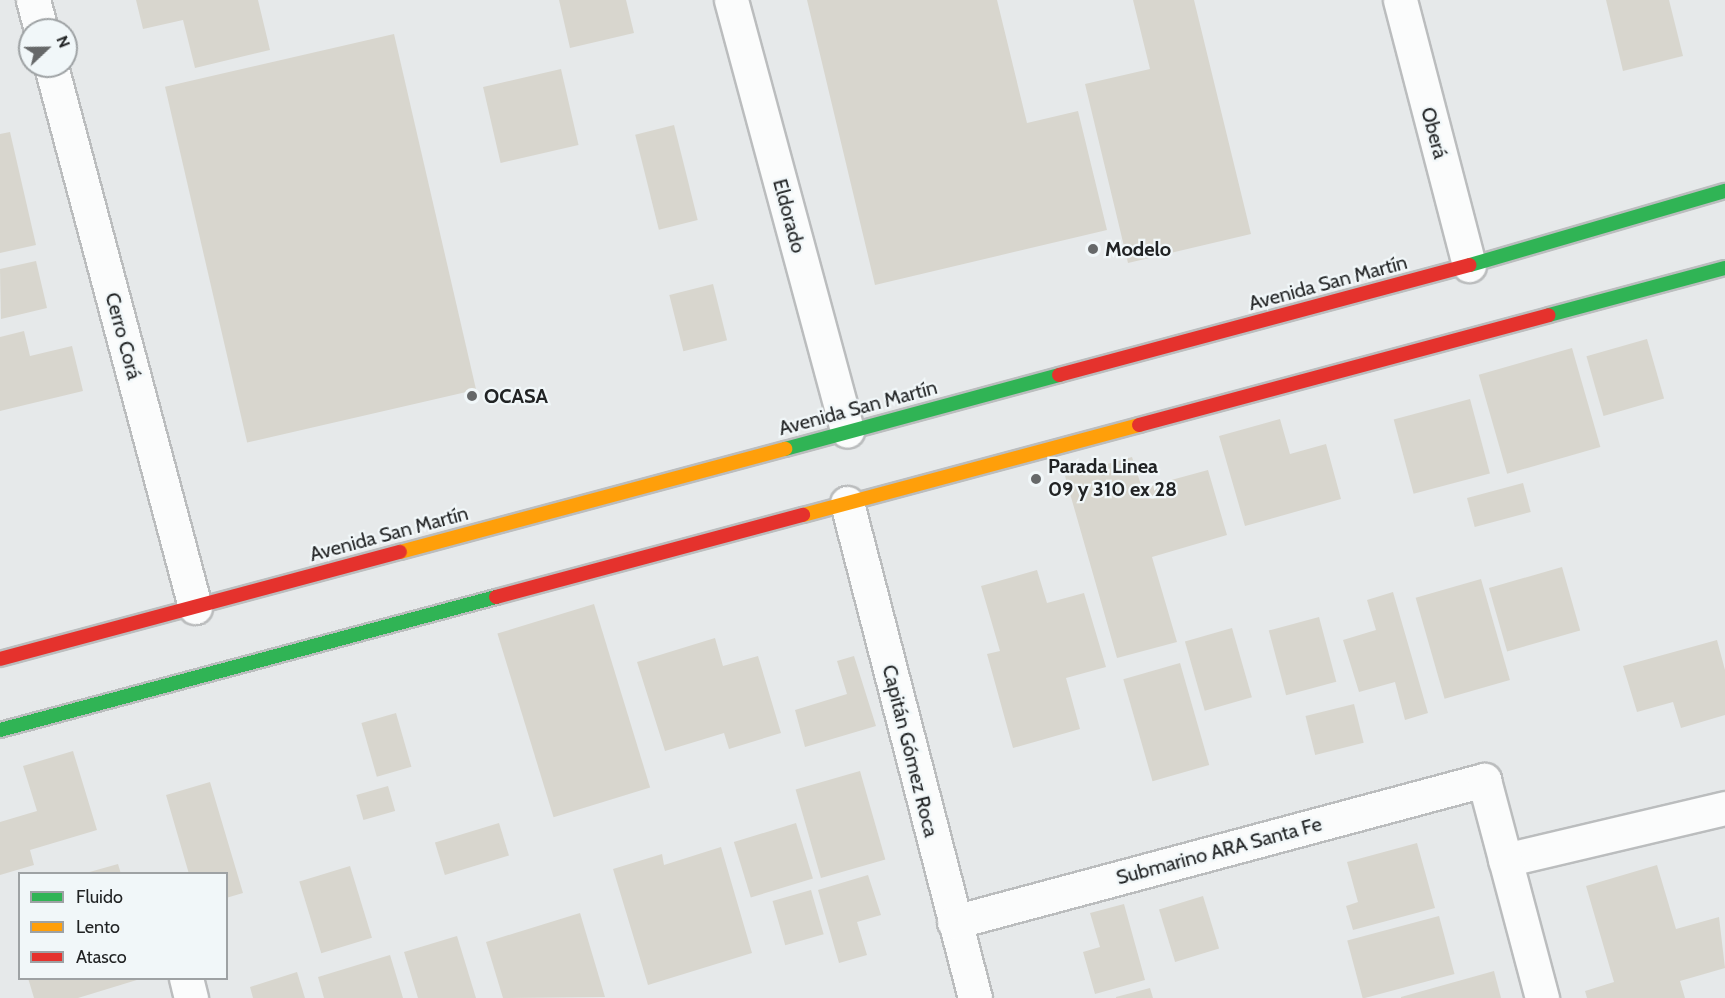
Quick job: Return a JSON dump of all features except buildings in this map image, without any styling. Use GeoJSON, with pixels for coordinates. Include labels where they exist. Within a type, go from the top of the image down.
{"type":"FeatureCollection","features":[{"type":"Feature","properties":{"kind":"main road","name":"Avenida San Martín"},"geometry":{"type":"LineString","coordinates":[[0,659],[1469,265],[1725,191]]}},
{"type":"Feature","properties":{"kind":"main road"},"geometry":{"type":"LineString","coordinates":[[0,730],[1725,268]]}},
{"type":"Feature","properties":{"kind":"street"},"geometry":{"type":"LineString","coordinates":[[33,0],[38,18]]}},
{"type":"Feature","properties":{"kind":"street","name":"Eldorado"},"geometry":{"type":"LineString","coordinates":[[731,0],[847,431]]}},
{"type":"Feature","properties":{"kind":"street","name":"Oberá"},"geometry":{"type":"LineString","coordinates":[[1400,0],[1469,265]]}},
{"type":"Feature","properties":{"kind":"street","name":"Cerro Corá"},"geometry":{"type":"LineString","coordinates":[[54,78],[195,607]]}},
{"type":"Feature","properties":{"kind":"street","name":"Capitán Gómez Roca"},"geometry":{"type":"LineString","coordinates":[[847,503],[975,998]]}},
{"type":"Feature","properties":{"kind":"street","name":"Submarino ARA Santa Fe"},"geometry":{"type":"LineString","coordinates":[[954,922],[1484,780],[1505,860]]}},
{"type":"Feature","properties":{"kind":"street"},"geometry":{"type":"LineString","coordinates":[[1542,998],[1505,860],[1725,808]]}},
{"type":"Feature","properties":{"kind":"street"},"geometry":{"type":"LineString","coordinates":[[186,980],[191,998]]}},
{"type":"Feature","properties":{"kind":"traffic: fast"},"geometry":{"type":"LineString","coordinates":[[1470,265],[1725,191]]}},
{"type":"Feature","properties":{"kind":"traffic: fast"},"geometry":{"type":"LineString","coordinates":[[1549,315],[1725,268]]}},
{"type":"Feature","properties":{"kind":"traffic: fast"},"geometry":{"type":"LineString","coordinates":[[785,449],[1059,375]]}},
{"type":"Feature","properties":{"kind":"traffic: fast"},"geometry":{"type":"LineString","coordinates":[[0,730],[496,597]]}},
{"type":"Feature","properties":{"kind":"traffic: slow"},"geometry":{"type":"LineString","coordinates":[[803,515],[1139,425]]}},
{"type":"Feature","properties":{"kind":"traffic: slow"},"geometry":{"type":"LineString","coordinates":[[400,552],[785,449]]}},
{"type":"Feature","properties":{"kind":"traffic: jam"},"geometry":{"type":"LineString","coordinates":[[1059,375],[1470,265]]}},
{"type":"Feature","properties":{"kind":"traffic: jam"},"geometry":{"type":"LineString","coordinates":[[1139,425],[1549,315]]}},
{"type":"Feature","properties":{"kind":"traffic: jam"},"geometry":{"type":"LineString","coordinates":[[496,597],[803,515]]}},
{"type":"Feature","properties":{"kind":"traffic: jam"},"geometry":{"type":"LineString","coordinates":[[0,659],[400,552]]}},
{"type":"Feature","properties":{"kind":"place","name":"Modelo"},"geometry":{"type":"Point","coordinates":[1093,249]}},
{"type":"Feature","properties":{"kind":"place","name":"OCASA"},"geometry":{"type":"Point","coordinates":[472,396]}},
{"type":"Feature","properties":{"kind":"place","name":"Parada Linea 09 y 310 ex 28"},"geometry":{"type":"Point","coordinates":[1036,479]}}]}
